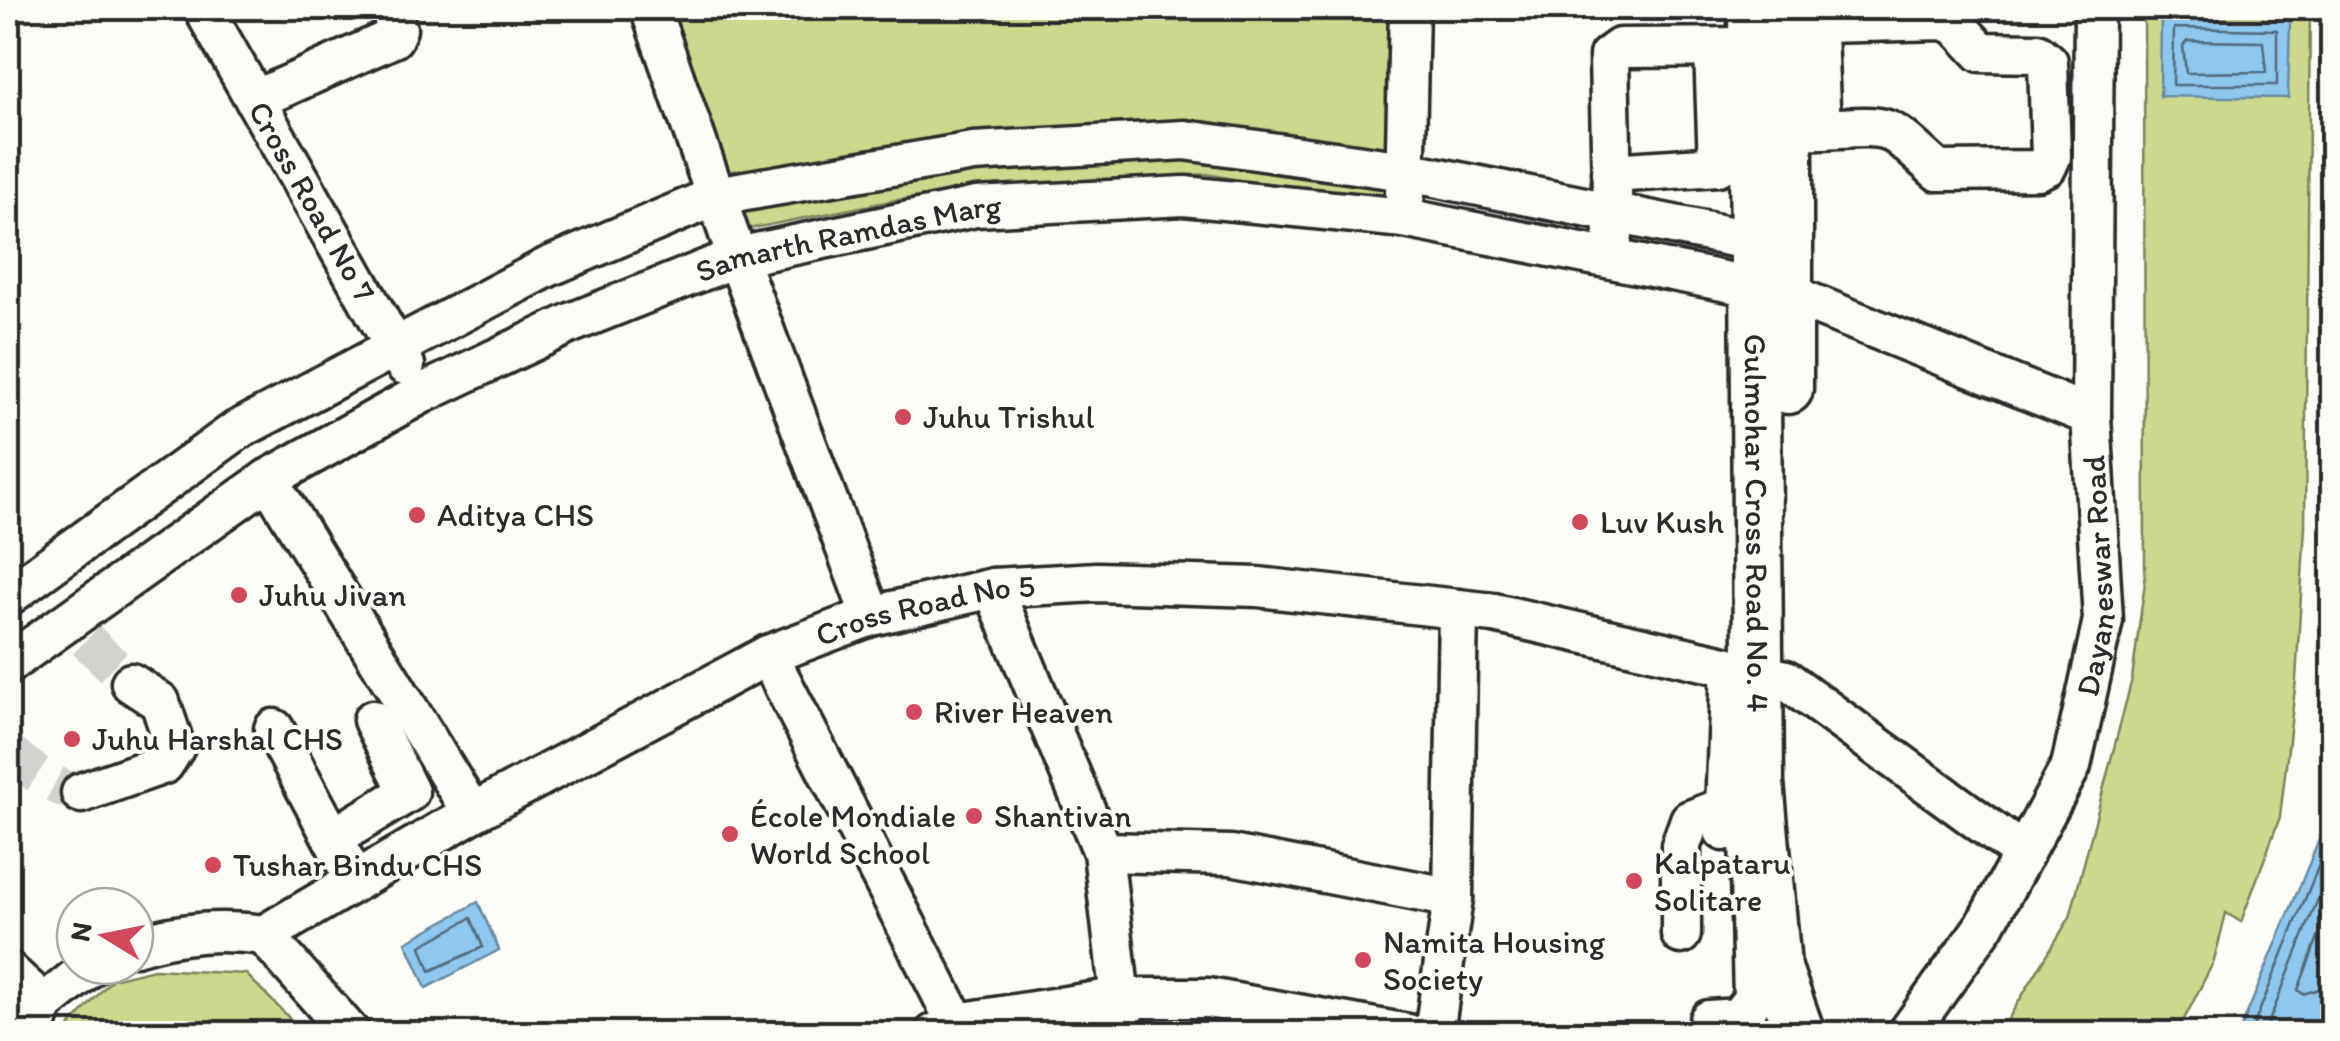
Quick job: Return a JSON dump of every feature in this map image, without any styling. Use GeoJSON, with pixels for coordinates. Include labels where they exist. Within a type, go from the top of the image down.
{"type":"FeatureCollection","features":[{"type":"Feature","properties":{"kind":"street","name":"Cross Road No 7"},"geometry":{"type":"LineString","coordinates":[[203,8],[421,394]]}},
{"type":"Feature","properties":{"kind":"street"},"geometry":{"type":"LineString","coordinates":[[255,100],[393,38],[397,29],[390,8]]}},
{"type":"Feature","properties":{"kind":"street"},"geometry":{"type":"LineString","coordinates":[[650,8],[737,257],[872,616]]}},
{"type":"Feature","properties":{"kind":"street"},"geometry":{"type":"LineString","coordinates":[[1404,218],[1410,8]]}},
{"type":"Feature","properties":{"kind":"street","name":"Gulmohar Cross Road No. 4"},"geometry":{"type":"LineString","coordinates":[[1772,268],[1804,130],[1788,8]]}},
{"type":"Feature","properties":{"kind":"street","name":"Dayaneswar Road"},"geometry":{"type":"LineString","coordinates":[[1907,1034],[1985,925],[2072,766],[2103,620],[2091,416],[2094,8]]}},
{"type":"Feature","properties":{"kind":"street"},"geometry":{"type":"LineString","coordinates":[[1943,20],[1956,25],[1981,52],[2036,53],[2048,62],[2051,157],[2047,166],[2038,170],[1938,171],[1890,128],[1804,130],[1817,34],[1822,23],[1943,20]]}},
{"type":"Feature","properties":{"kind":"street"},"geometry":{"type":"LineString","coordinates":[[1611,173],[1718,166],[1740,34],[1614,50],[1606,72],[1614,259]]}},
{"type":"Feature","properties":{"kind":"street","name":"Gulmohar Cross Road No. 4"},"geometry":{"type":"LineString","coordinates":[[1740,34],[1772,268],[1757,674],[1776,1009]]}},
{"type":"Feature","properties":{"kind":"street","name":"Samarth Ramdas Marg"},"geometry":{"type":"LineString","coordinates":[[12,593],[236,430],[548,267],[716,196],[973,152],[1186,140],[1405,170],[1613,212],[1772,268]]}},
{"type":"Feature","properties":{"kind":"street","name":"Samarth Ramdas Marg"},"geometry":{"type":"LineString","coordinates":[[51,646],[268,478],[421,394],[571,322],[737,257],[976,206],[1184,196],[1404,218],[1614,259],[1772,268]]}},
{"type":"Feature","properties":{"kind":"street"},"geometry":{"type":"LineString","coordinates":[[1772,268],[2091,416]]}},
{"type":"Feature","properties":{"kind":"street"},"geometry":{"type":"LineString","coordinates":[[268,478],[472,813]]}},
{"type":"Feature","properties":{"kind":"street","name":"Cross Road No 5"},"geometry":{"type":"LineString","coordinates":[[264,935],[472,813],[768,655],[872,616],[993,588],[1096,582],[1258,588],[1494,613],[1757,674]]}},
{"type":"Feature","properties":{"kind":"street"},"geometry":{"type":"LineString","coordinates":[[993,588],[1103,852],[1120,1016]]}},
{"type":"Feature","properties":{"kind":"street"},"geometry":{"type":"LineString","coordinates":[[12,593],[51,646]]}},
{"type":"Feature","properties":{"kind":"street"},"geometry":{"type":"LineString","coordinates":[[1434,1034],[1474,765],[1458,609]]}},
{"type":"Feature","properties":{"kind":"street"},"geometry":{"type":"LineString","coordinates":[[768,655],[951,1030],[1120,1016],[1208,998],[1283,1022],[1408,1034]]}},
{"type":"Feature","properties":{"kind":"street"},"geometry":{"type":"LineString","coordinates":[[1724,822],[1757,674],[2024,854]]}},
{"type":"Feature","properties":{"kind":"street","name":"Gulmohar Cross Road No. 4"},"geometry":{"type":"LineString","coordinates":[[1757,674],[1810,986],[1828,1034]]}},
{"type":"Feature","properties":{"kind":"street"},"geometry":{"type":"LineString","coordinates":[[82,793],[164,764],[172,754],[174,733],[160,702],[126,685]]}},
{"type":"Feature","properties":{"kind":"street"},"geometry":{"type":"LineString","coordinates":[[333,838],[409,792],[376,718]]}},
{"type":"Feature","properties":{"kind":"street"},"geometry":{"type":"LineString","coordinates":[[274,729],[355,880]]}},
{"type":"Feature","properties":{"kind":"street"},"geometry":{"type":"LineString","coordinates":[[1681,934],[1684,834],[1698,814],[1724,822],[1738,817],[1749,832],[1776,1009],[1728,1022],[1709,1020]]}},
{"type":"Feature","properties":{"kind":"street"},"geometry":{"type":"LineString","coordinates":[[1103,852],[1231,855],[1452,898]]}},
{"type":"Feature","properties":{"kind":"street"},"geometry":{"type":"LineString","coordinates":[[155,940],[178,933],[226,930],[264,935],[351,1034]]}},
{"type":"Feature","properties":{"kind":"street"},"geometry":{"type":"LineString","coordinates":[[8,972],[39,1018],[71,986]]}},
{"type":"Feature","properties":{"kind":"green space"},"geometry":{"type":"Polygon","coordinates":[[[654,8],[1406,8],[1397,209],[1207,174],[1028,184],[896,200],[728,233],[654,8]]]}},
{"type":"Feature","properties":{"kind":"green space"},"geometry":{"type":"Polygon","coordinates":[[[2144,8],[2310,8],[2305,527],[2296,680],[2280,817],[2241,922],[2226,913],[2214,961],[2177,1033],[1999,1034],[2070,917],[2132,679],[2145,582],[2144,8]]]}},
{"type":"Feature","properties":{"kind":"green space"},"geometry":{"type":"Polygon","coordinates":[[[155,969],[246,974],[304,1033],[64,1033],[106,986],[155,986],[155,969]]]}},
{"type":"Feature","properties":{"kind":"water"},"geometry":{"type":"Polygon","coordinates":[[[2161,18],[2290,20],[2288,98],[2160,96],[2161,18]]]}},
{"type":"Feature","properties":{"kind":"water"},"geometry":{"type":"Polygon","coordinates":[[[2332,786],[2332,1010],[2324,1033],[2239,1033],[2326,823],[2332,786]]]}},
{"type":"Feature","properties":{"kind":"water"},"geometry":{"type":"Polygon","coordinates":[[[478,902],[499,950],[426,988],[406,942],[478,902]]]}},
{"type":"Feature","properties":{"kind":"tunnel"},"geometry":{"type":"LineString","coordinates":[[86,640],[131,683]]}},
{"type":"Feature","properties":{"kind":"tunnel"},"geometry":{"type":"LineString","coordinates":[[8,751],[53,783],[81,793]]}},
{"type":"Feature","properties":{"kind":"place","name":"Juhu Trishul"},"geometry":{"type":"Point","coordinates":[903,417]}},
{"type":"Feature","properties":{"kind":"place","name":"Aditya CHS"},"geometry":{"type":"Point","coordinates":[417,515]}},
{"type":"Feature","properties":{"kind":"place","name":"Luv Kush"},"geometry":{"type":"Point","coordinates":[1580,522]}},
{"type":"Feature","properties":{"kind":"place","name":"Juhu Jivan"},"geometry":{"type":"Point","coordinates":[239,595]}},
{"type":"Feature","properties":{"kind":"place","name":"River Heaven"},"geometry":{"type":"Point","coordinates":[914,712]}},
{"type":"Feature","properties":{"kind":"place","name":"Juhu Harshal CHS"},"geometry":{"type":"Point","coordinates":[72,739]}},
{"type":"Feature","properties":{"kind":"place","name":"Shantivan"},"geometry":{"type":"Point","coordinates":[974,816]}},
{"type":"Feature","properties":{"kind":"place","name":"École Mondiale World School"},"geometry":{"type":"Point","coordinates":[730,834]}},
{"type":"Feature","properties":{"kind":"place","name":"Tushar Bindu CHS"},"geometry":{"type":"Point","coordinates":[213,865]}},
{"type":"Feature","properties":{"kind":"place","name":"Kalpataru Solitare"},"geometry":{"type":"Point","coordinates":[1634,881]}},
{"type":"Feature","properties":{"kind":"place","name":"Namita Housing Society"},"geometry":{"type":"Point","coordinates":[1363,960]}}]}
